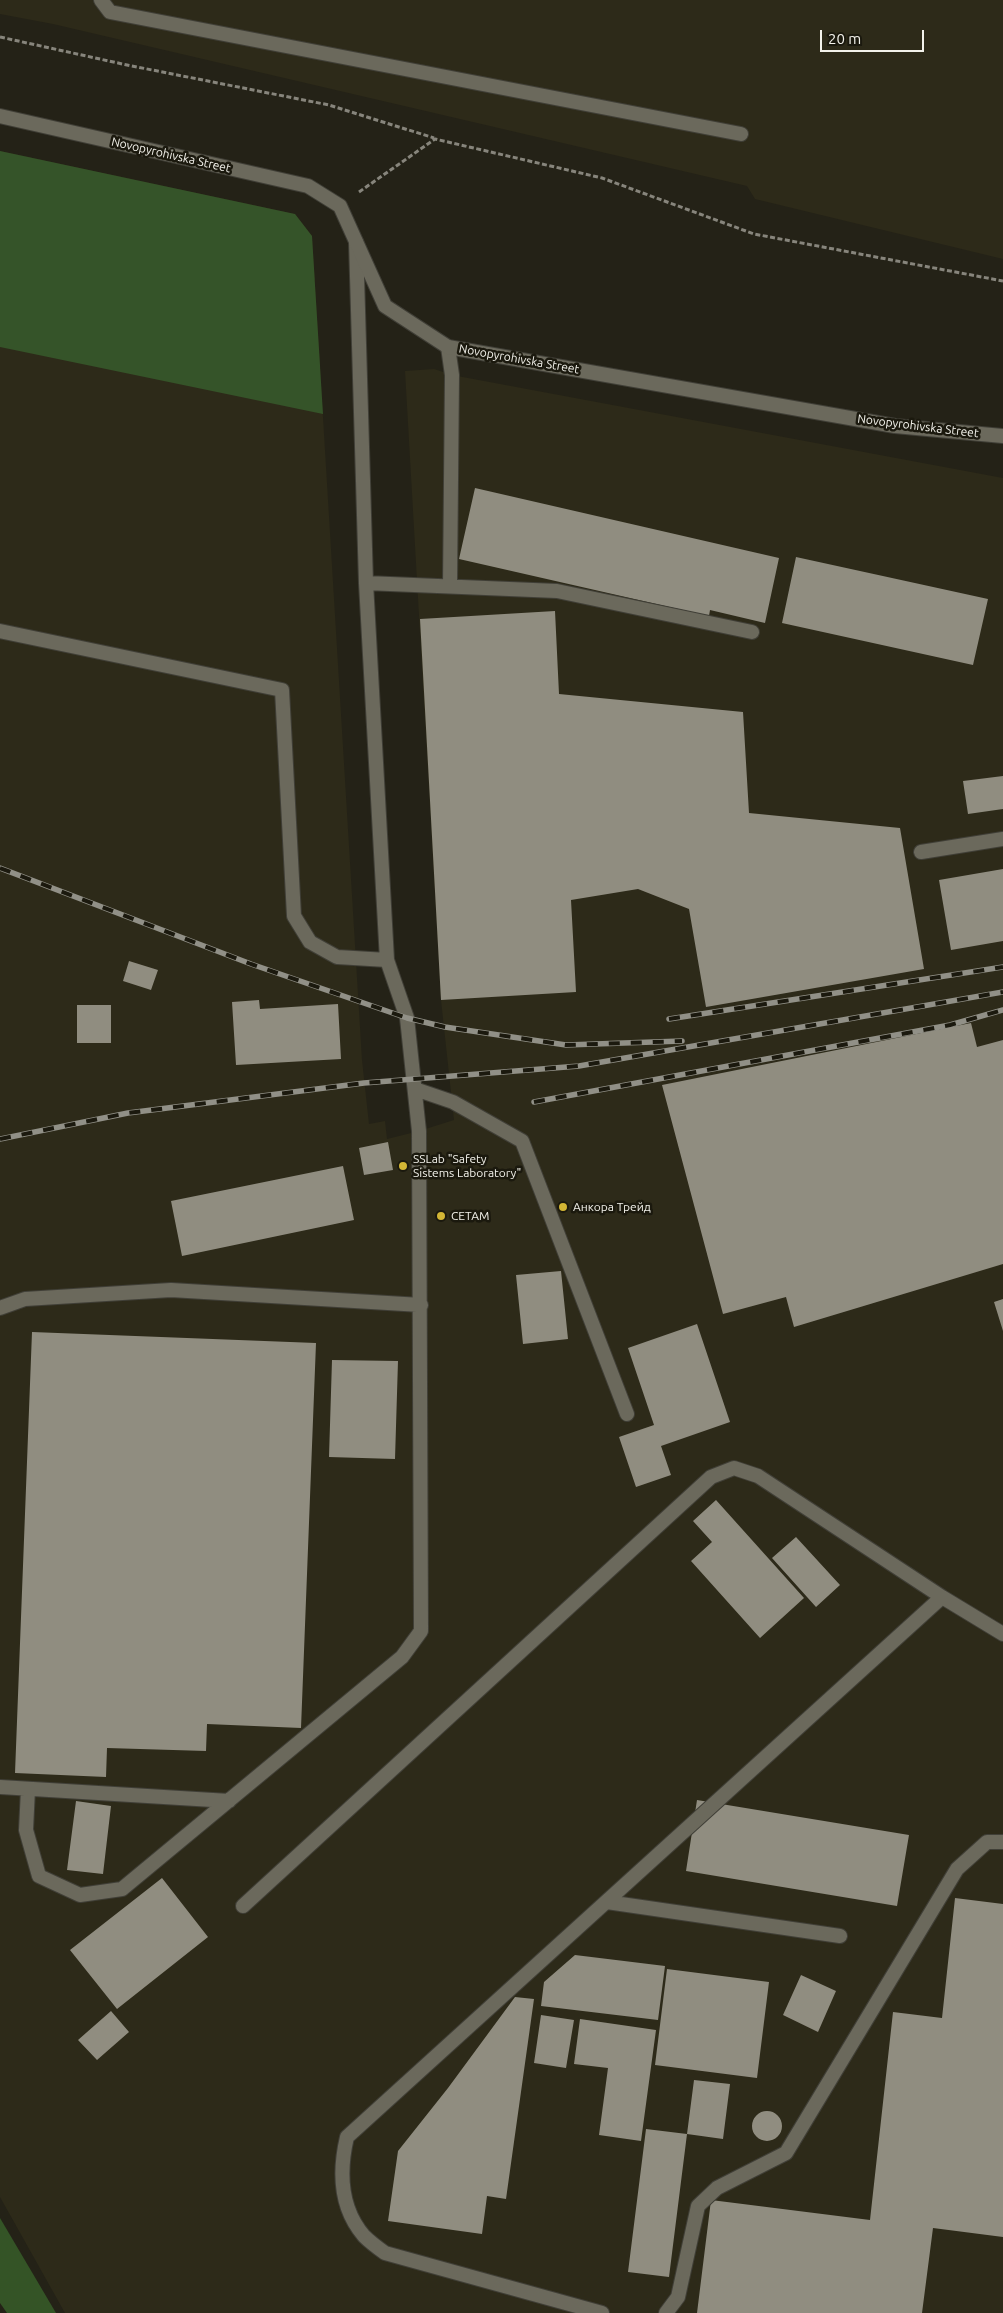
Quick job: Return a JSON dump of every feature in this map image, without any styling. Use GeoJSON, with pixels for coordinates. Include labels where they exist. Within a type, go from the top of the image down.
{"type":"FeatureCollection","features":[{"type":"Feature","properties":{"kind":"street"},"geometry":{"type":"LineString","coordinates":[[101,0],[110,12],[740,134]]}},
{"type":"Feature","properties":{"kind":"street","name":"Novopyrohivska Street"},"geometry":{"type":"LineString","coordinates":[[0,116],[308,186],[340,206],[385,306],[448,347],[895,426],[1003,436]]}},
{"type":"Feature","properties":{"kind":"street"},"geometry":{"type":"LineString","coordinates":[[28,1789],[26,1830],[39,1876],[80,1895],[122,1889],[402,1658],[421,1631],[419,1132],[407,1018],[387,960],[366,583],[356,242]]}},
{"type":"Feature","properties":{"kind":"street"},"geometry":{"type":"LineString","coordinates":[[448,347],[452,375],[450,586]]}},
{"type":"Feature","properties":{"kind":"street"},"geometry":{"type":"LineString","coordinates":[[366,583],[557,592],[752,632]]}},
{"type":"Feature","properties":{"kind":"street"},"geometry":{"type":"LineString","coordinates":[[0,631],[282,690],[294,916],[310,942],[337,957],[387,960]]}},
{"type":"Feature","properties":{"kind":"street"},"geometry":{"type":"LineString","coordinates":[[921,852],[1003,839]]}},
{"type":"Feature","properties":{"kind":"street"},"geometry":{"type":"LineString","coordinates":[[415,1089],[453,1102],[522,1141],[627,1414]]}},
{"type":"Feature","properties":{"kind":"street"},"geometry":{"type":"LineString","coordinates":[[0,1308],[25,1299],[171,1290],[421,1305]]}},
{"type":"Feature","properties":{"kind":"street"},"geometry":{"type":"LineString","coordinates":[[242,1906],[711,1477],[734,1468],[758,1476],[942,1597],[1003,1634]]}},
{"type":"Feature","properties":{"kind":"street"},"geometry":{"type":"LineString","coordinates":[[602,2313],[385,2253],[364,2235],[350,2213],[342,2188],[341,2160],[347,2137],[942,1597]]}},
{"type":"Feature","properties":{"kind":"street"},"geometry":{"type":"LineString","coordinates":[[0,1787],[229,1800]]}},
{"type":"Feature","properties":{"kind":"street"},"geometry":{"type":"LineString","coordinates":[[666,2313],[678,2297],[698,2206],[717,2188],[786,2153],[957,1868],[987,1842],[1003,1842]]}},
{"type":"Feature","properties":{"kind":"street"},"geometry":{"type":"LineString","coordinates":[[606,1902],[840,1936]]}},
{"type":"Feature","properties":{"kind":"path"},"geometry":{"type":"LineString","coordinates":[[0,37],[127,66],[329,105],[435,139],[602,178],[754,234],[1003,281]]}},
{"type":"Feature","properties":{"kind":"path"},"geometry":{"type":"LineString","coordinates":[[340,206],[435,139]]}},
{"type":"Feature","properties":{"kind":"shaded area"},"geometry":{"type":"Polygon","coordinates":[[[0,0],[1003,0],[1003,259],[755,199],[747,186],[53,24],[0,14],[0,0]]]}},
{"type":"Feature","properties":{"kind":"shaded area"},"geometry":{"type":"Polygon","coordinates":[[[0,151],[295,214],[312,236],[362,1060],[369,1124],[385,1121],[387,1139],[454,1120],[441,1000],[405,371],[434,369],[452,375],[1003,478],[1003,2313],[65,2313],[0,2197],[0,151]]]}},
{"type":"Feature","properties":{"kind":"green space"},"geometry":{"type":"Polygon","coordinates":[[[0,151],[295,214],[312,236],[323,414],[0,347],[0,151]]]}},
{"type":"Feature","properties":{"kind":"green space"},"geometry":{"type":"Polygon","coordinates":[[[0,2218],[56,2313],[7,2313],[0,2303],[0,2218]]]}},
{"type":"Feature","properties":{"kind":"building"},"geometry":{"type":"Polygon","coordinates":[[[475,488],[779,558],[765,623],[710,610],[709,616],[459,559],[475,488]]]}},
{"type":"Feature","properties":{"kind":"building"},"geometry":{"type":"Polygon","coordinates":[[[796,557],[988,599],[973,665],[782,623],[796,557]]]}},
{"type":"Feature","properties":{"kind":"building"},"geometry":{"type":"Polygon","coordinates":[[[555,611],[559,694],[743,712],[749,813],[900,828],[924,969],[706,1007],[689,909],[638,889],[571,900],[576,992],[441,1000],[420,619],[555,611]]]}},
{"type":"Feature","properties":{"kind":"building"},"geometry":{"type":"Polygon","coordinates":[[[1003,776],[1003,809],[968,814],[963,781],[1003,776]]]}},
{"type":"Feature","properties":{"kind":"building"},"geometry":{"type":"Polygon","coordinates":[[[1003,869],[1003,941],[951,950],[939,880],[1003,869]]]}},
{"type":"Feature","properties":{"kind":"building"},"geometry":{"type":"Polygon","coordinates":[[[129,961],[158,970],[151,990],[123,981],[129,961]]]}},
{"type":"Feature","properties":{"kind":"building"},"geometry":{"type":"Polygon","coordinates":[[[259,1000],[260,1009],[338,1004],[341,1059],[236,1065],[232,1002],[259,1000]]]}},
{"type":"Feature","properties":{"kind":"building"},"geometry":{"type":"Polygon","coordinates":[[[77,1005],[111,1005],[111,1043],[77,1043],[77,1005]]]}},
{"type":"Feature","properties":{"kind":"building"},"geometry":{"type":"Polygon","coordinates":[[[971,1023],[977,1047],[1003,1040],[1003,1264],[794,1327],[786,1297],[723,1314],[662,1085],[971,1023]]]}},
{"type":"Feature","properties":{"kind":"building"},"geometry":{"type":"Polygon","coordinates":[[[388,1142],[393,1170],[364,1175],[359,1148],[388,1142]]]}},
{"type":"Feature","properties":{"kind":"building"},"geometry":{"type":"Polygon","coordinates":[[[343,1166],[354,1220],[182,1256],[171,1201],[343,1166]]]}},
{"type":"Feature","properties":{"kind":"building"},"geometry":{"type":"Polygon","coordinates":[[[561,1271],[568,1339],[523,1344],[516,1275],[561,1271]]]}},
{"type":"Feature","properties":{"kind":"building"},"geometry":{"type":"Polygon","coordinates":[[[1003,1299],[1003,1331],[994,1302],[1003,1299]]]}},
{"type":"Feature","properties":{"kind":"building"},"geometry":{"type":"Polygon","coordinates":[[[697,1324],[730,1422],[661,1446],[671,1475],[636,1487],[619,1437],[654,1425],[628,1348],[697,1324]]]}},
{"type":"Feature","properties":{"kind":"building"},"geometry":{"type":"Polygon","coordinates":[[[32,1332],[316,1343],[301,1728],[207,1724],[206,1751],[107,1748],[106,1777],[15,1773],[32,1332]]]}},
{"type":"Feature","properties":{"kind":"building"},"geometry":{"type":"Polygon","coordinates":[[[332,1360],[398,1361],[395,1459],[329,1457],[332,1360]]]}},
{"type":"Feature","properties":{"kind":"building"},"geometry":{"type":"Polygon","coordinates":[[[716,1500],[804,1598],[760,1638],[691,1561],[712,1542],[693,1521],[716,1500]]]}},
{"type":"Feature","properties":{"kind":"building"},"geometry":{"type":"Polygon","coordinates":[[[796,1537],[840,1585],[816,1607],[772,1558],[796,1537]]]}},
{"type":"Feature","properties":{"kind":"building"},"geometry":{"type":"Polygon","coordinates":[[[697,1800],[909,1835],[897,1906],[686,1871],[697,1800]]]}},
{"type":"Feature","properties":{"kind":"building"},"geometry":{"type":"Polygon","coordinates":[[[76,1801],[111,1806],[103,1874],[67,1870],[76,1801]]]}},
{"type":"Feature","properties":{"kind":"building"},"geometry":{"type":"Polygon","coordinates":[[[162,1878],[208,1937],[117,2009],[70,1950],[162,1878]]]}},
{"type":"Feature","properties":{"kind":"building"},"geometry":{"type":"Polygon","coordinates":[[[955,1898],[1003,1904],[1003,2237],[933,2228],[922,2313],[697,2313],[711,2200],[870,2220],[893,2012],[942,2018],[955,1898]]]}},
{"type":"Feature","properties":{"kind":"building"},"geometry":{"type":"Polygon","coordinates":[[[575,1955],[665,1966],[658,2020],[541,2006],[544,1982],[575,1955]]]}},
{"type":"Feature","properties":{"kind":"building"},"geometry":{"type":"Polygon","coordinates":[[[667,1969],[769,1982],[757,2078],[655,2065],[667,1969]]]}},
{"type":"Feature","properties":{"kind":"building"},"geometry":{"type":"Polygon","coordinates":[[[801,1975],[836,1991],[818,2032],[783,2015],[801,1975]]]}},
{"type":"Feature","properties":{"kind":"building"},"geometry":{"type":"Polygon","coordinates":[[[515,1997],[534,1999],[506,2199],[487,2196],[482,2234],[388,2221],[398,2151],[448,2088],[515,1997]]]}},
{"type":"Feature","properties":{"kind":"building"},"geometry":{"type":"Polygon","coordinates":[[[111,2011],[129,2032],[97,2060],[78,2040],[111,2011]]]}},
{"type":"Feature","properties":{"kind":"building"},"geometry":{"type":"Polygon","coordinates":[[[541,2015],[574,2020],[566,2068],[534,2063],[541,2015]]]}},
{"type":"Feature","properties":{"kind":"building"},"geometry":{"type":"Polygon","coordinates":[[[580,2019],[656,2030],[641,2141],[599,2135],[608,2068],[574,2064],[580,2019]]]}},
{"type":"Feature","properties":{"kind":"building"},"geometry":{"type":"Polygon","coordinates":[[[694,2080],[730,2084],[723,2139],[687,2134],[694,2080]]]}},
{"type":"Feature","properties":{"kind":"building"},"geometry":{"type":"Polygon","coordinates":[[[767,2111],[778,2115],[782,2126],[778,2137],[767,2141],[756,2137],[752,2126],[756,2115],[767,2111]]]}},
{"type":"Feature","properties":{"kind":"building"},"geometry":{"type":"Polygon","coordinates":[[[646,2129],[687,2134],[669,2277],[628,2272],[646,2129]]]}},
{"type":"Feature","properties":{"kind":"railway"},"geometry":{"type":"LineString","coordinates":[[0,868],[251,964],[407,1018],[445,1027],[566,1045],[682,1041]]}},
{"type":"Feature","properties":{"kind":"railway"},"geometry":{"type":"LineString","coordinates":[[669,1019],[1003,967]]}},
{"type":"Feature","properties":{"kind":"railway"},"geometry":{"type":"LineString","coordinates":[[0,1139],[128,1113],[364,1083],[579,1066],[1003,992]]}},
{"type":"Feature","properties":{"kind":"railway"},"geometry":{"type":"LineString","coordinates":[[534,1102],[950,1025],[1003,1010]]}},
{"type":"Feature","properties":{"kind":"place","name":"SSLab \"Safety Sistems Laboratory\""},"geometry":{"type":"Point","coordinates":[403,1166]}},
{"type":"Feature","properties":{"kind":"place","name":"Анкора Трейд"},"geometry":{"type":"Point","coordinates":[563,1207]}},
{"type":"Feature","properties":{"kind":"place","name":"СЕТАМ"},"geometry":{"type":"Point","coordinates":[441,1216]}}]}
